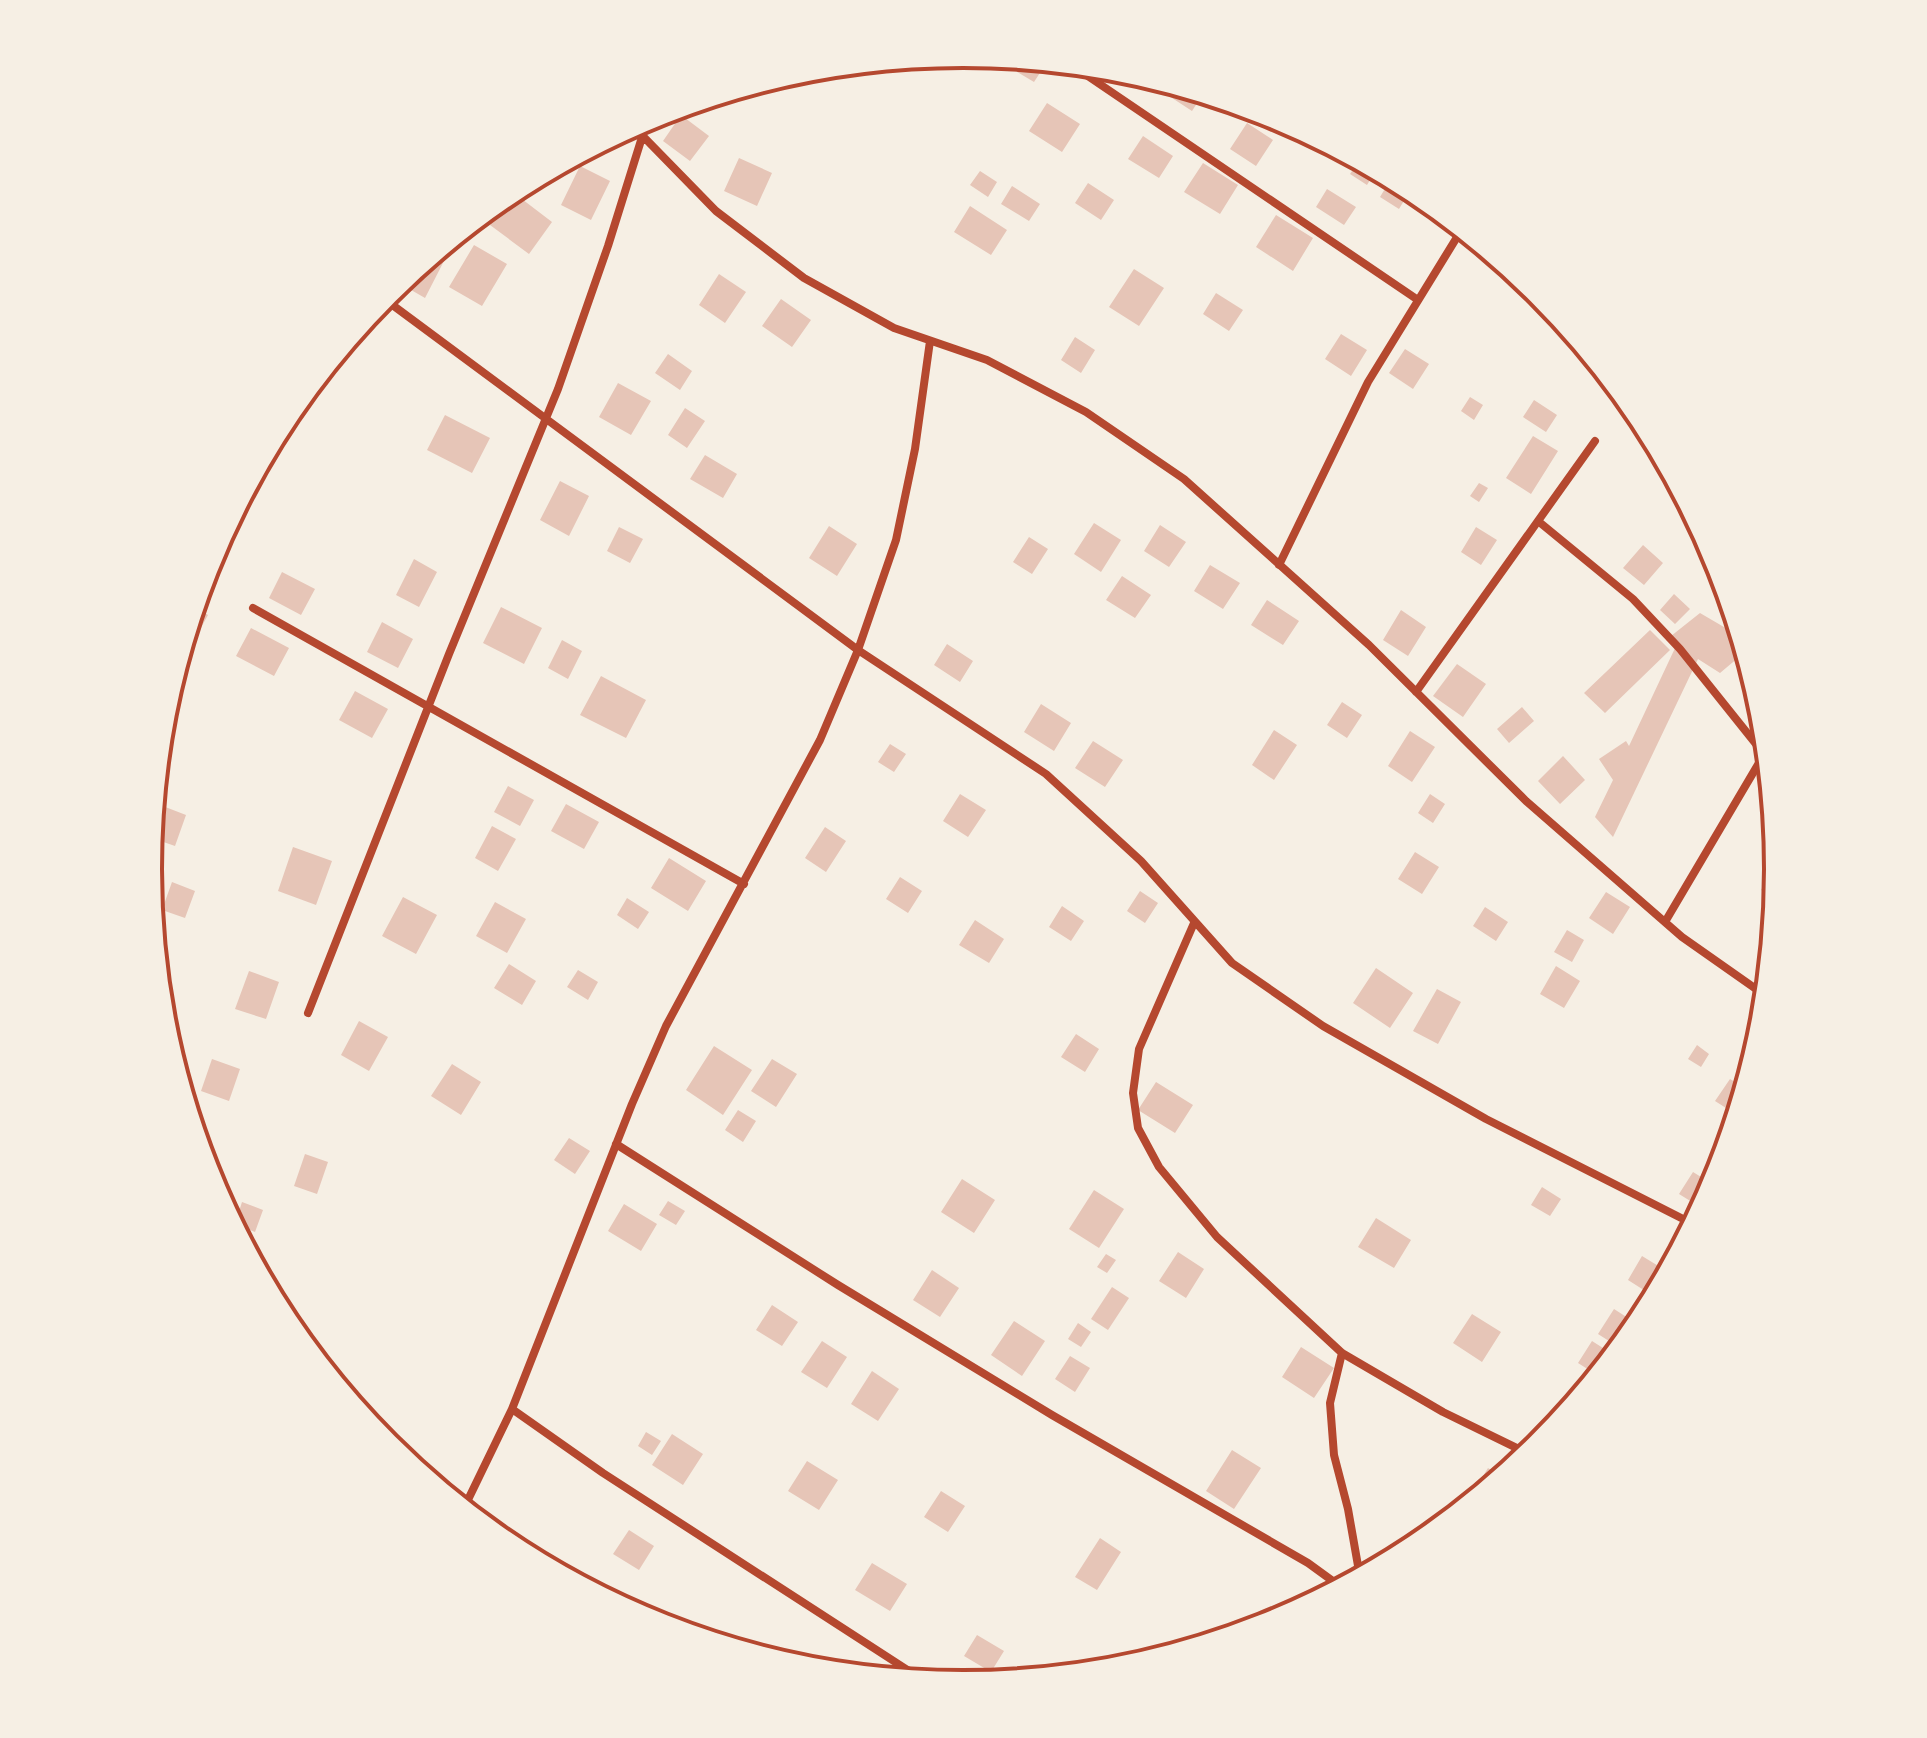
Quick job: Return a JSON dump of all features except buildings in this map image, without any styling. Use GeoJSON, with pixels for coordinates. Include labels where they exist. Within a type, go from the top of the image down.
{"type":"FeatureCollection","features":[{"type":"Feature","properties":{"kind":"street"},"geometry":{"type":"LineString","coordinates":[[1092,79],[1418,300]]}},
{"type":"Feature","properties":{"kind":"street"},"geometry":{"type":"LineString","coordinates":[[642,136],[716,211],[804,278],[894,328],[987,360],[1086,412],[1184,479],[1416,692],[1526,801],[1682,937],[1755,989]]}},
{"type":"Feature","properties":{"kind":"street"},"geometry":{"type":"LineString","coordinates":[[308,1013],[545,419],[608,246],[641,137]]}},
{"type":"Feature","properties":{"kind":"street"},"geometry":{"type":"LineString","coordinates":[[1279,565],[1368,382],[1456,238]]}},
{"type":"Feature","properties":{"kind":"street"},"geometry":{"type":"LineString","coordinates":[[394,306],[858,650],[1046,774],[1141,861],[1232,963],[1323,1026],[1486,1119],[1684,1219]]}},
{"type":"Feature","properties":{"kind":"street"},"geometry":{"type":"LineString","coordinates":[[469,1498],[512,1409],[666,1026],[820,740],[858,650],[896,540],[915,449],[930,341]]}},
{"type":"Feature","properties":{"kind":"street"},"geometry":{"type":"LineString","coordinates":[[1416,692],[1595,441]]}},
{"type":"Feature","properties":{"kind":"street"},"geometry":{"type":"LineString","coordinates":[[1538,521],[1633,599],[1680,649],[1753,737]]}},
{"type":"Feature","properties":{"kind":"street"},"geometry":{"type":"LineString","coordinates":[[253,608],[744,884]]}},
{"type":"Feature","properties":{"kind":"street"},"geometry":{"type":"LineString","coordinates":[[1665,922],[1758,765]]}},
{"type":"Feature","properties":{"kind":"street"},"geometry":{"type":"LineString","coordinates":[[1194,923],[1139,1049],[1133,1093],[1138,1128],[1159,1167],[1217,1237],[1342,1353],[1443,1412],[1516,1448]]}},
{"type":"Feature","properties":{"kind":"street"},"geometry":{"type":"LineString","coordinates":[[616,1144],[838,1285],[1052,1415],[1308,1563],[1331,1580]]}},
{"type":"Feature","properties":{"kind":"street"},"geometry":{"type":"LineString","coordinates":[[1342,1353],[1330,1403],[1334,1455],[1358,1566]]}},
{"type":"Feature","properties":{"kind":"street"},"geometry":{"type":"LineString","coordinates":[[512,1409],[603,1473],[903,1667]]}}]}
